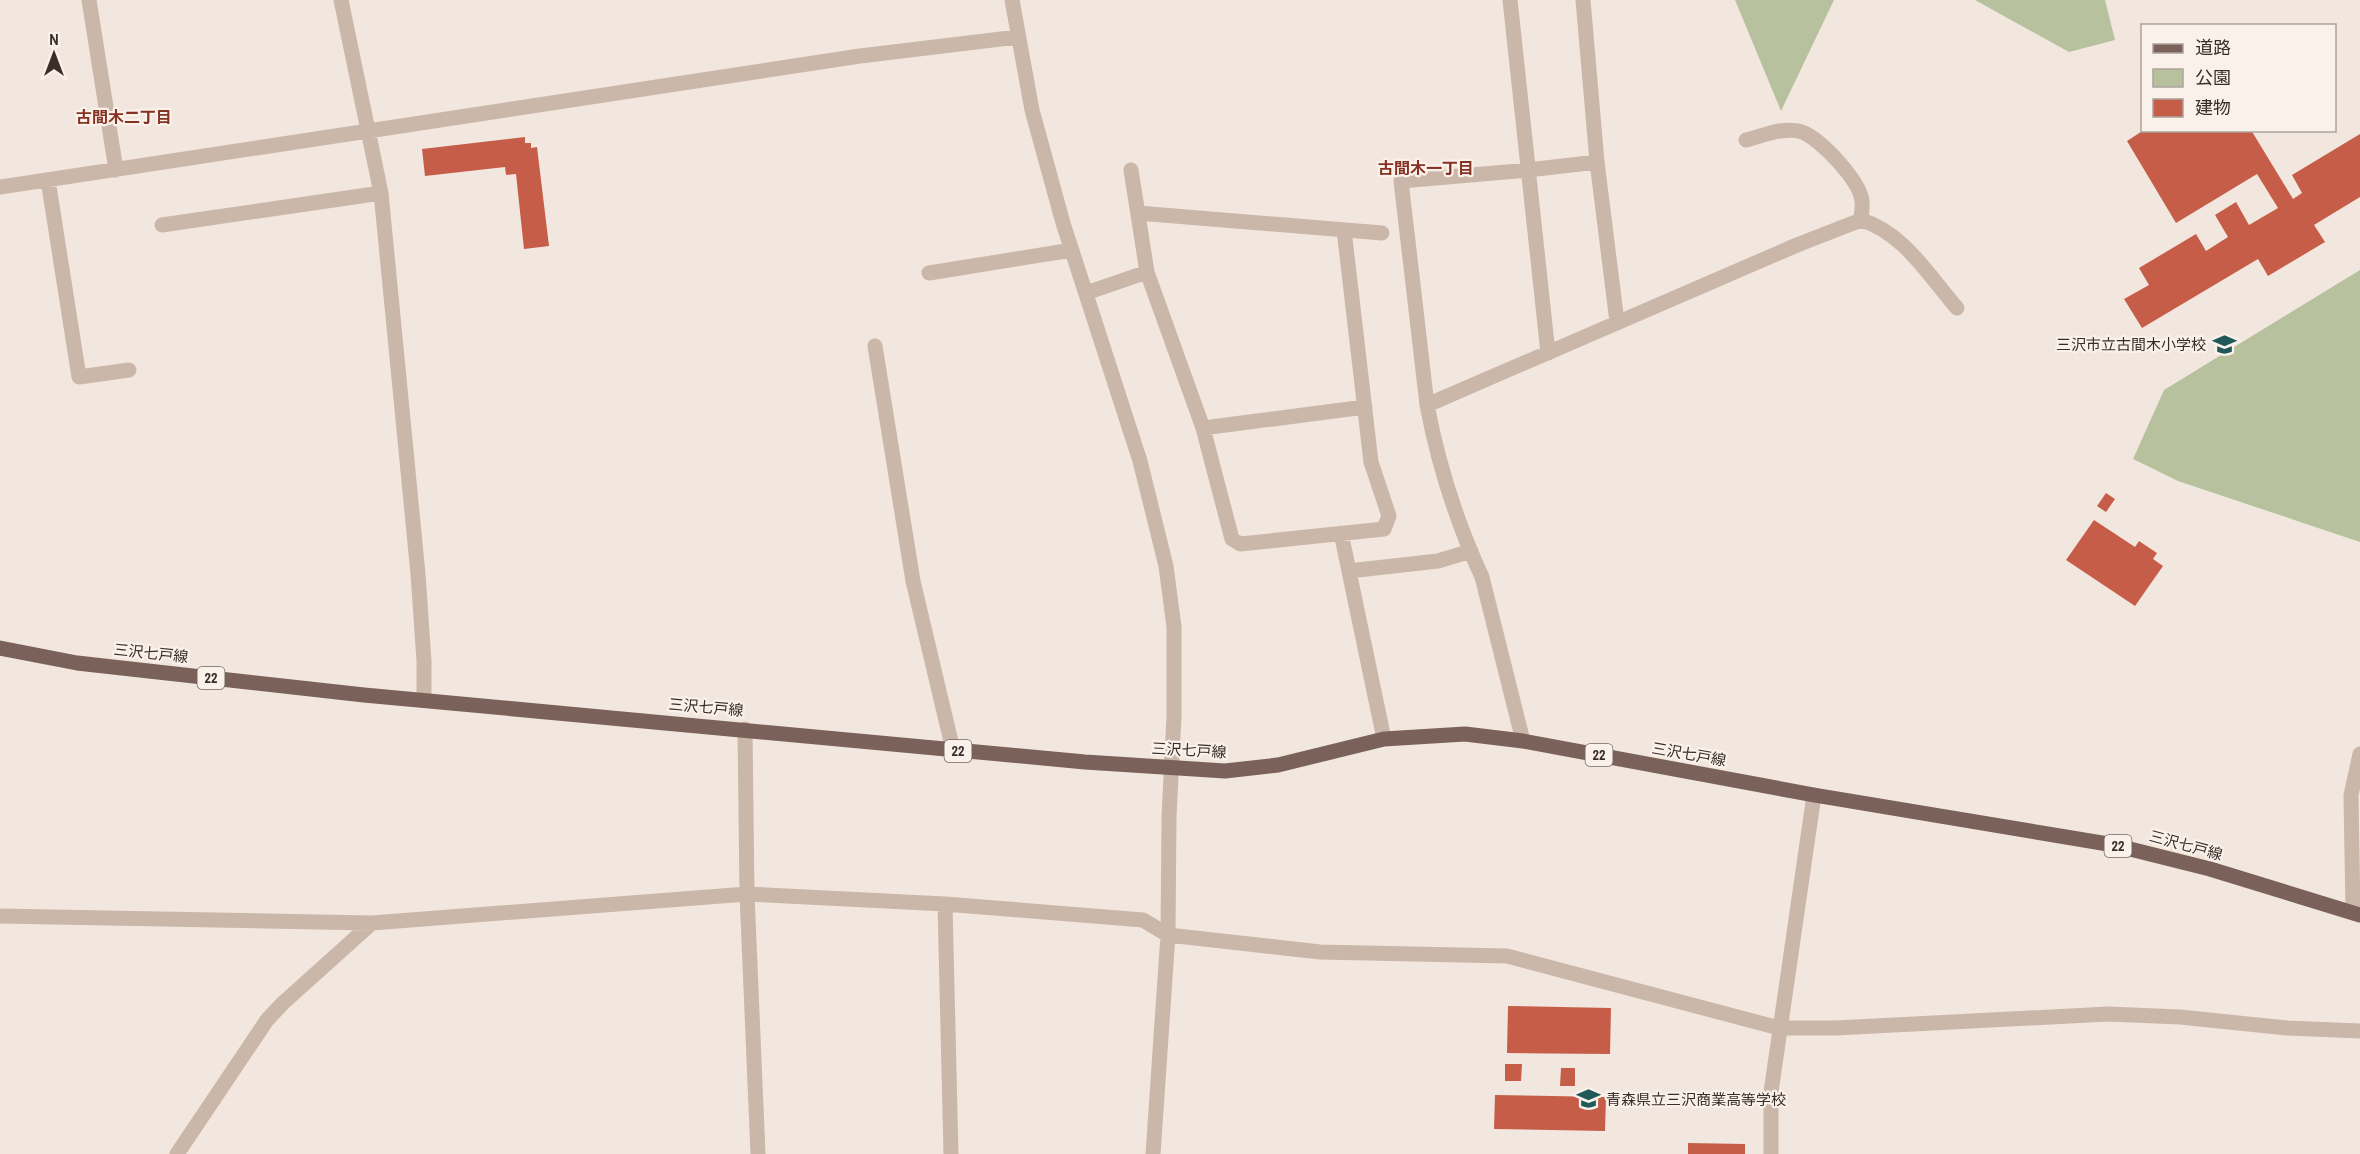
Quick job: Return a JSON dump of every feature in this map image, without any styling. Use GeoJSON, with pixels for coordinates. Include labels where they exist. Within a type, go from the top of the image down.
{"type":"FeatureCollection","features":[{"type":"Feature","properties":{"kind":"main road","name":"三沢七戸線"},"geometry":{"type":"LineString","coordinates":[[0,648],[77,663],[364,694],[953,750],[1225,771],[1278,765],[1384,739],[1465,734],[1523,741],[1814,795],[2133,849],[2210,869],[2356,913]]}},
{"type":"Feature","properties":{"kind":"street"},"geometry":{"type":"LineString","coordinates":[[89,0],[116,170]]}},
{"type":"Feature","properties":{"kind":"street"},"geometry":{"type":"LineString","coordinates":[[342,0],[381,193],[418,574],[424,661],[424,699]]}},
{"type":"Feature","properties":{"kind":"street"},"geometry":{"type":"LineString","coordinates":[[1012,0],[1032,110],[1072,250],[1140,461],[1166,566],[1174,627],[1168,935],[1153,1154]]}},
{"type":"Feature","properties":{"kind":"street"},"geometry":{"type":"LineString","coordinates":[[1510,0],[1548,353]]}},
{"type":"Feature","properties":{"kind":"street"},"geometry":{"type":"LineString","coordinates":[[1583,0],[1597,162],[1617,322]]}},
{"type":"Feature","properties":{"kind":"street"},"geometry":{"type":"LineString","coordinates":[[0,187],[860,56],[1018,37]]}},
{"type":"Feature","properties":{"kind":"street"},"geometry":{"type":"LineString","coordinates":[[1746,140],[1785,130],[1802,132],[1814,140],[1850,173],[1862,200],[1861,220]]}},
{"type":"Feature","properties":{"kind":"street"},"geometry":{"type":"LineString","coordinates":[[1523,741],[1482,577],[1433,438],[1427,405],[1401,181],[1597,162]]}},
{"type":"Feature","properties":{"kind":"street"},"geometry":{"type":"LineString","coordinates":[[1131,170],[1147,272],[1203,428],[1232,539],[1240,544],[1384,529],[1389,516],[1371,462],[1344,230]]}},
{"type":"Feature","properties":{"kind":"street"},"geometry":{"type":"LineString","coordinates":[[48,180],[79,377],[129,370]]}},
{"type":"Feature","properties":{"kind":"street"},"geometry":{"type":"LineString","coordinates":[[162,225],[381,193]]}},
{"type":"Feature","properties":{"kind":"street"},"geometry":{"type":"LineString","coordinates":[[1138,213],[1382,233]]}},
{"type":"Feature","properties":{"kind":"street"},"geometry":{"type":"LineString","coordinates":[[1427,405],[1617,322],[1861,220],[1884,229],[1897,238],[1957,308]]}},
{"type":"Feature","properties":{"kind":"street"},"geometry":{"type":"LineString","coordinates":[[928,273],[1072,250]]}},
{"type":"Feature","properties":{"kind":"street"},"geometry":{"type":"LineString","coordinates":[[1086,293],[1147,272]]}},
{"type":"Feature","properties":{"kind":"street"},"geometry":{"type":"LineString","coordinates":[[875,346],[913,581],[953,750]]}},
{"type":"Feature","properties":{"kind":"street"},"geometry":{"type":"LineString","coordinates":[[1203,428],[1365,407]]}},
{"type":"Feature","properties":{"kind":"street"},"geometry":{"type":"LineString","coordinates":[[1341,533],[1384,739]]}},
{"type":"Feature","properties":{"kind":"street"},"geometry":{"type":"LineString","coordinates":[[1349,571],[1438,561],[1471,551]]}},
{"type":"Feature","properties":{"kind":"street"},"geometry":{"type":"LineString","coordinates":[[745,729],[747,894],[758,1154]]}},
{"type":"Feature","properties":{"kind":"street"},"geometry":{"type":"LineString","coordinates":[[2356,913],[2351,795],[2360,754]]}},
{"type":"Feature","properties":{"kind":"street"},"geometry":{"type":"LineString","coordinates":[[1771,1154],[1771,1092],[1814,795]]}},
{"type":"Feature","properties":{"kind":"street"},"geometry":{"type":"LineString","coordinates":[[0,916],[372,923],[747,894],[945,903],[1143,920],[1168,935],[1320,952],[1507,956],[1779,1028],[1836,1028],[2108,1014],[2180,1017],[2287,1028],[2360,1031]]}},
{"type":"Feature","properties":{"kind":"street"},"geometry":{"type":"LineString","coordinates":[[945,903],[951,1154]]}},
{"type":"Feature","properties":{"kind":"street"},"geometry":{"type":"LineString","coordinates":[[177,1154],[267,1020],[283,1002],[372,923]]}},
{"type":"Feature","properties":{"kind":"green space"},"geometry":{"type":"Polygon","coordinates":[[[1735,0],[1834,0],[1781,111],[1735,0]]]}},
{"type":"Feature","properties":{"kind":"green space"},"geometry":{"type":"Polygon","coordinates":[[[1975,0],[2105,0],[2115,40],[2069,52],[1975,0]]]}},
{"type":"Feature","properties":{"kind":"green space"},"geometry":{"type":"Polygon","coordinates":[[[2360,270],[2360,542],[2178,481],[2133,459],[2164,390],[2360,270]]]}},
{"type":"Feature","properties":{"kind":"building"},"geometry":{"type":"Polygon","coordinates":[[[2141,132],[2252,132],[2293,199],[2302,193],[2292,175],[2360,134],[2360,197],[2314,225],[2325,242],[2268,276],[2258,259],[2142,328],[2124,299],[2149,285],[2139,268],[2196,234],[2206,251],[2228,237],[2215,215],[2236,202],[2249,225],[2278,208],[2257,174],[2176,223],[2127,141],[2141,132]]]}},
{"type":"Feature","properties":{"kind":"building"},"geometry":{"type":"Polygon","coordinates":[[[525,137],[525,143],[531,143],[531,148],[537,147],[549,246],[524,249],[516,174],[506,175],[505,167],[425,176],[422,149],[525,137]]]}},
{"type":"Feature","properties":{"kind":"building"},"geometry":{"type":"Polygon","coordinates":[[[2106,493],[2115,499],[2106,512],[2097,506],[2106,493]]]}},
{"type":"Feature","properties":{"kind":"building"},"geometry":{"type":"Polygon","coordinates":[[[2094,520],[2135,547],[2139,541],[2157,553],[2153,559],[2163,566],[2135,606],[2066,560],[2094,520]]]}},
{"type":"Feature","properties":{"kind":"building"},"geometry":{"type":"Polygon","coordinates":[[[1508,1006],[1611,1008],[1610,1054],[1507,1053],[1508,1006]]]}},
{"type":"Feature","properties":{"kind":"building"},"geometry":{"type":"Polygon","coordinates":[[[1505,1064],[1522,1064],[1521,1081],[1505,1081],[1505,1064]]]}},
{"type":"Feature","properties":{"kind":"building"},"geometry":{"type":"Polygon","coordinates":[[[1561,1068],[1575,1068],[1575,1086],[1560,1086],[1561,1068]]]}},
{"type":"Feature","properties":{"kind":"building"},"geometry":{"type":"Polygon","coordinates":[[[1495,1095],[1606,1097],[1605,1131],[1494,1129],[1495,1095]]]}},
{"type":"Feature","properties":{"kind":"building"},"geometry":{"type":"Polygon","coordinates":[[[1688,1143],[1745,1144],[1745,1154],[1688,1154],[1688,1143]]]}},
{"type":"Feature","properties":{"kind":"place","name":"三沢市立古間木小学校"},"geometry":{"type":"Point","coordinates":[2224,344]}},
{"type":"Feature","properties":{"kind":"place","name":"青森県立三沢商業高等学校"},"geometry":{"type":"Point","coordinates":[1588,1099]}},
{"type":"Feature","properties":{"kind":"district","name":"古間木二丁目"},"geometry":{"type":"Point","coordinates":[124,117]}},
{"type":"Feature","properties":{"kind":"district","name":"古間木一丁目"},"geometry":{"type":"Point","coordinates":[1426,168]}}]}
